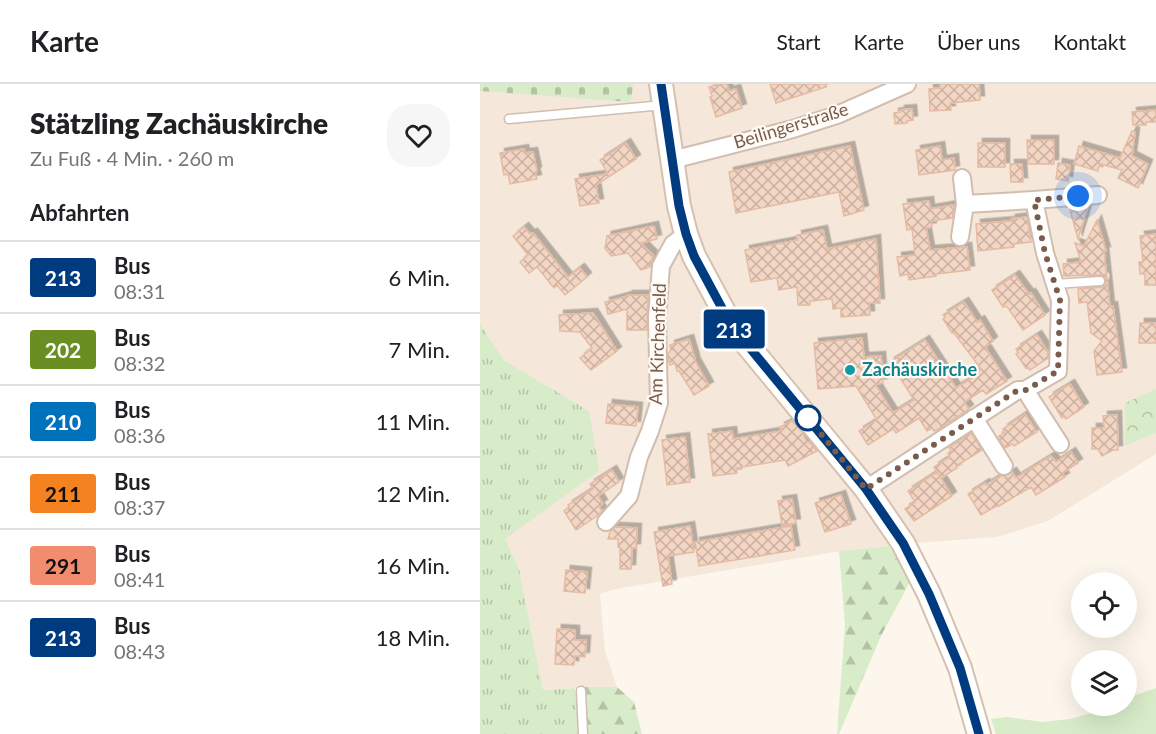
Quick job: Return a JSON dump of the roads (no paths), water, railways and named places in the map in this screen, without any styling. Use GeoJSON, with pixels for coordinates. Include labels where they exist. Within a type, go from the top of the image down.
{"type":"FeatureCollection","features":[{"type":"Feature","properties":{"kind":"street","name":"Beilingerstraße"},"geometry":{"type":"LineString","coordinates":[[672,160],[793,129],[837,115],[907,84]]}},
{"type":"Feature","properties":{"kind":"street"},"geometry":{"type":"LineString","coordinates":[[663,94],[679,206],[694,256],[731,325],[866,489],[903,543],[929,594],[960,668],[979,734]]}},
{"type":"Feature","properties":{"kind":"street"},"geometry":{"type":"LineString","coordinates":[[960,237],[965,204],[962,178]]}},
{"type":"Feature","properties":{"kind":"street"},"geometry":{"type":"LineString","coordinates":[[965,204],[1098,195]]}},
{"type":"Feature","properties":{"kind":"street"},"geometry":{"type":"LineString","coordinates":[[866,489],[1018,390],[1026,390],[1058,371],[1060,300],[1045,253],[1034,200]]}},
{"type":"Feature","properties":{"kind":"street","name":"Am Kirchenfeld"},"geometry":{"type":"LineString","coordinates":[[606,522],[629,496],[639,458],[659,403],[657,318],[661,266],[673,244],[686,234]]}},
{"type":"Feature","properties":{"kind":"street"},"geometry":{"type":"LineString","coordinates":[[1026,390],[1060,444]]}},
{"type":"Feature","properties":{"kind":"street"},"geometry":{"type":"LineString","coordinates":[[974,418],[1004,465]]}},
{"type":"Feature","properties":{"kind":"lane"},"geometry":{"type":"LineString","coordinates":[[509,118],[663,94]]}},
{"type":"Feature","properties":{"kind":"lane"},"geometry":{"type":"LineString","coordinates":[[1054,284],[1100,281]]}},
{"type":"Feature","properties":{"kind":"lane"},"geometry":{"type":"LineString","coordinates":[[581,691],[583,734]]}},
{"type":"Feature","properties":{"kind":"place","name":"Zachäuskirche"},"geometry":{"type":"Point","coordinates":[850,370]}}]}
